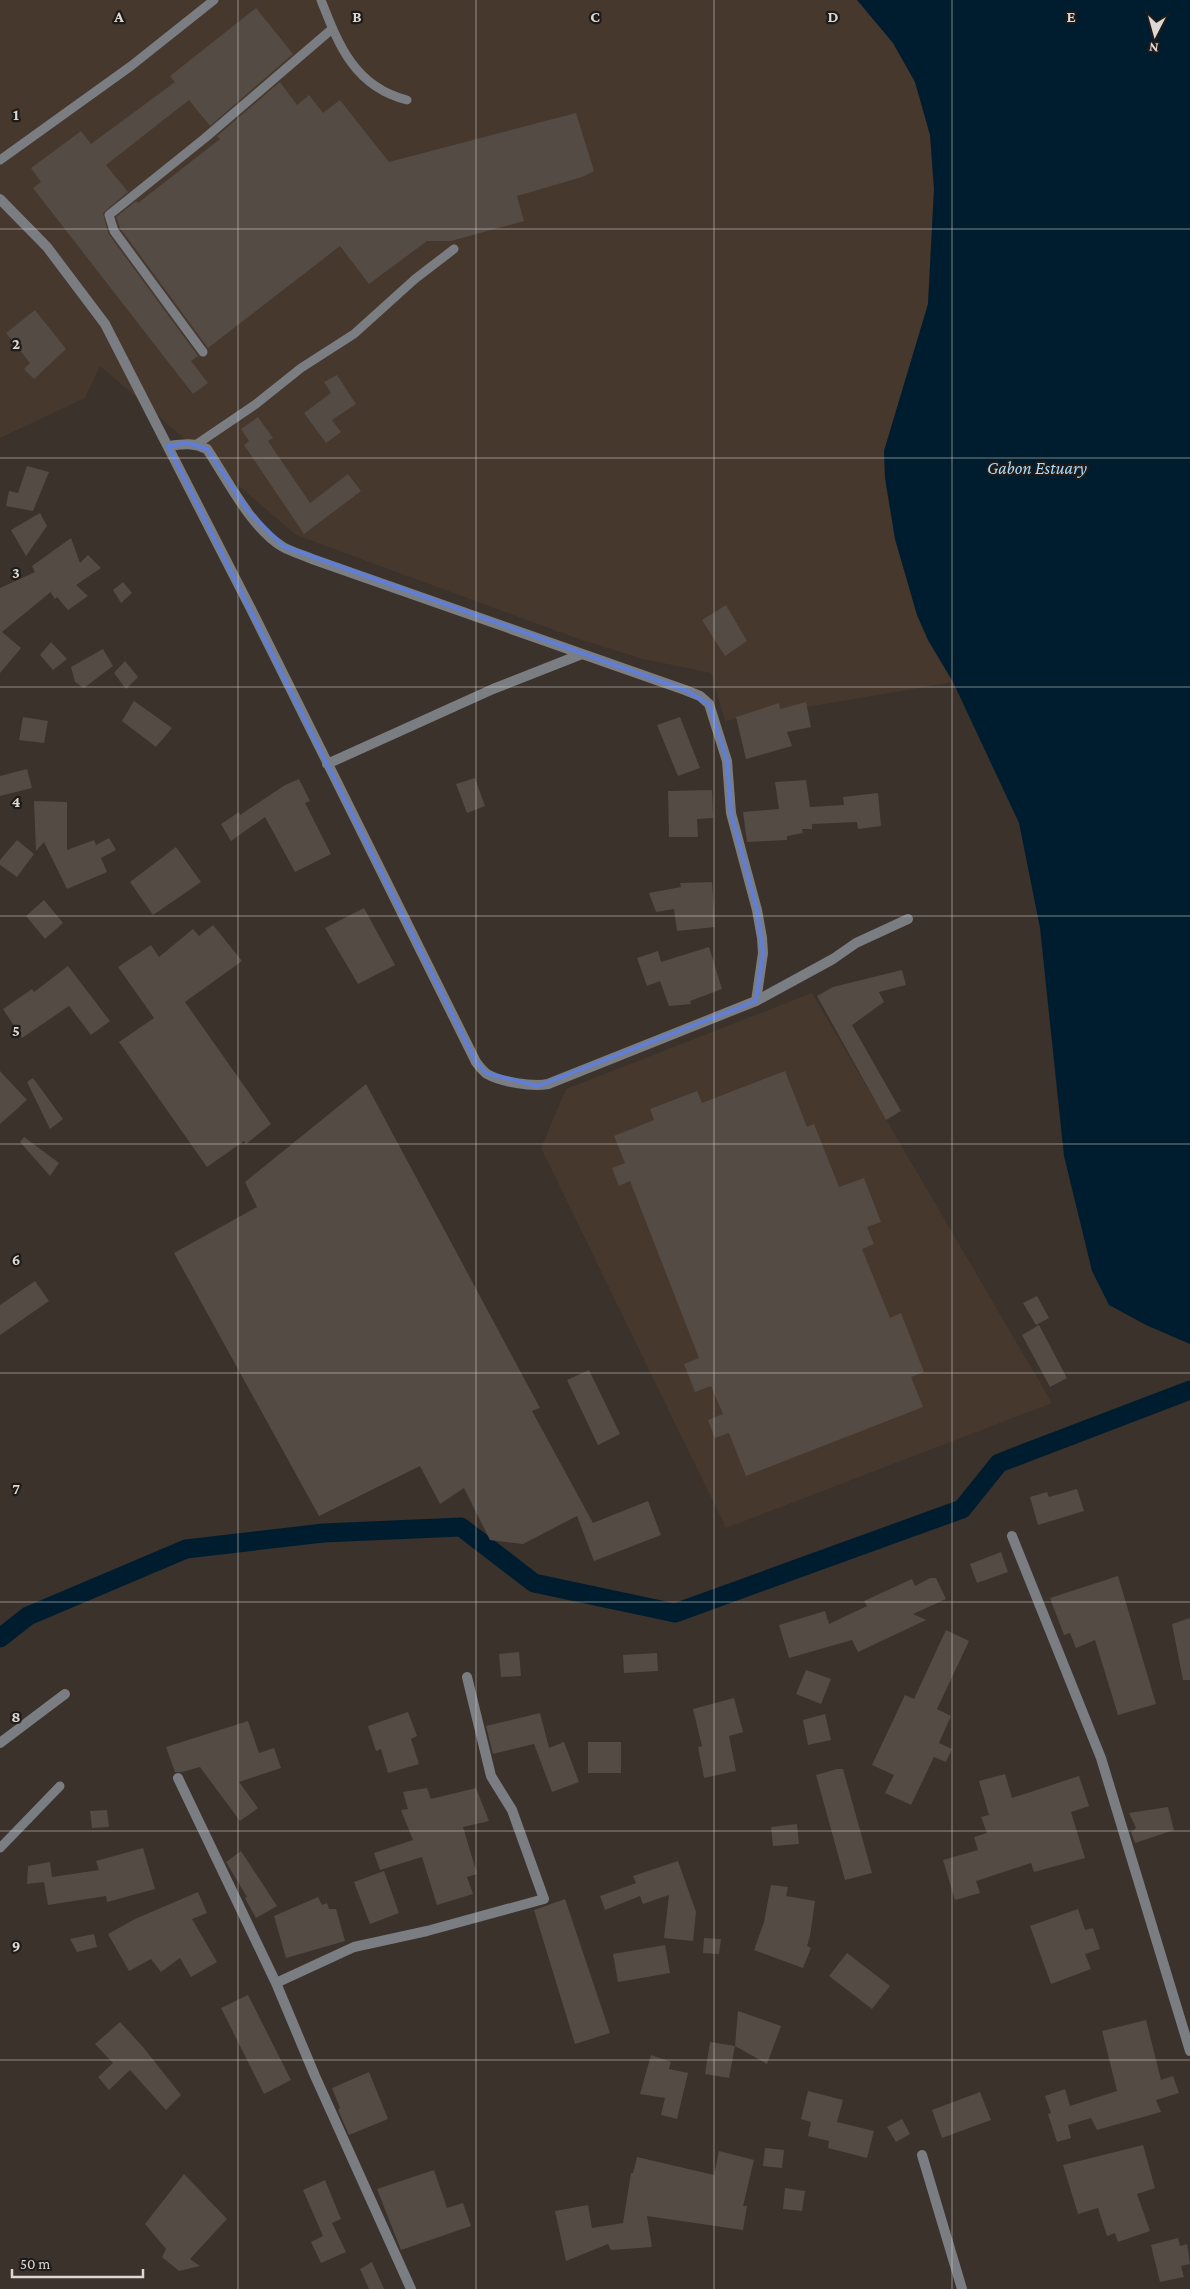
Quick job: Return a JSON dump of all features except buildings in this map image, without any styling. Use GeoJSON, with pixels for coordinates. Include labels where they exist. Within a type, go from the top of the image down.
{"type":"FeatureCollection","features":[{"type":"Feature","properties":{"kind":"street"},"geometry":{"type":"LineString","coordinates":[[0,199],[47,247],[105,324],[476,1062],[486,1074],[522,1084],[538,1086],[548,1084],[756,1001],[833,960],[856,943],[908,919]]}},
{"type":"Feature","properties":{"kind":"street"},"geometry":{"type":"LineString","coordinates":[[168,446],[197,444],[207,449],[264,531],[283,546],[322,562],[685,690],[700,696],[709,704],[727,761],[730,813],[760,929],[763,953],[756,1001]]}},
{"type":"Feature","properties":{"kind":"street"},"geometry":{"type":"LineString","coordinates":[[327,764],[493,689],[582,654]]}},
{"type":"Feature","properties":{"kind":"street"},"geometry":{"type":"LineString","coordinates":[[1012,1536],[1101,1758],[1190,2051]]}},
{"type":"Feature","properties":{"kind":"street"},"geometry":{"type":"LineString","coordinates":[[276,1983],[354,1947],[427,1931],[544,1899],[512,1810],[491,1776],[467,1677]]}},
{"type":"Feature","properties":{"kind":"street"},"geometry":{"type":"LineString","coordinates":[[0,1743],[65,1694]]}},
{"type":"Feature","properties":{"kind":"street"},"geometry":{"type":"LineString","coordinates":[[178,1778],[276,1983],[315,2076],[411,2289]]}},
{"type":"Feature","properties":{"kind":"street"},"geometry":{"type":"LineString","coordinates":[[922,2155],[962,2289]]}},
{"type":"Feature","properties":{"kind":"lane"},"geometry":{"type":"LineString","coordinates":[[0,160],[131,66],[214,0]]}},
{"type":"Feature","properties":{"kind":"lane"},"geometry":{"type":"LineString","coordinates":[[321,0],[332,29],[358,72],[372,86],[391,96],[407,100]]}},
{"type":"Feature","properties":{"kind":"lane"},"geometry":{"type":"LineString","coordinates":[[204,352],[114,232],[109,216],[205,138],[332,29]]}},
{"type":"Feature","properties":{"kind":"lane"},"geometry":{"type":"LineString","coordinates":[[197,444],[256,404],[301,368],[354,334],[415,279],[454,249]]}},
{"type":"Feature","properties":{"kind":"lane"},"geometry":{"type":"LineString","coordinates":[[0,1848],[60,1786]]}},
{"type":"Feature","properties":{"kind":"highlighted area"},"geometry":{"type":"Polygon","coordinates":[[[188,443],[207,449],[249,512],[283,546],[685,690],[709,704],[727,761],[731,813],[757,910],[763,953],[756,1001],[538,1086],[486,1073],[476,1062],[168,446],[188,443]]]}},
{"type":"Feature","properties":{"kind":"shaded area"},"geometry":{"type":"Polygon","coordinates":[[[0,0],[857,0],[893,43],[915,82],[930,135],[934,189],[928,304],[884,451],[885,478],[895,539],[917,615],[928,640],[953,682],[725,721],[711,673],[643,659],[576,638],[296,535],[100,366],[85,398],[0,438],[0,0]]]}},
{"type":"Feature","properties":{"kind":"shaded area"},"geometry":{"type":"Polygon","coordinates":[[[812,993],[1052,1403],[726,1528],[541,1148],[566,1089],[812,993]]]}},
{"type":"Feature","properties":{"kind":"water","name":"Gabon Estuary"},"geometry":{"type":"Polygon","coordinates":[[[857,0],[1190,0],[1190,1344],[1146,1325],[1109,1305],[1092,1271],[1064,1156],[1040,928],[1019,823],[953,682],[928,640],[917,615],[895,539],[885,478],[884,451],[928,304],[934,189],[930,135],[915,82],[893,43],[857,0]]]}},
{"type":"Feature","properties":{"kind":"waterway"},"geometry":{"type":"LineString","coordinates":[[0,1638],[28,1616],[186,1549],[323,1533],[461,1527],[534,1583],[675,1613],[962,1509],[999,1463],[1190,1390]]}}]}
